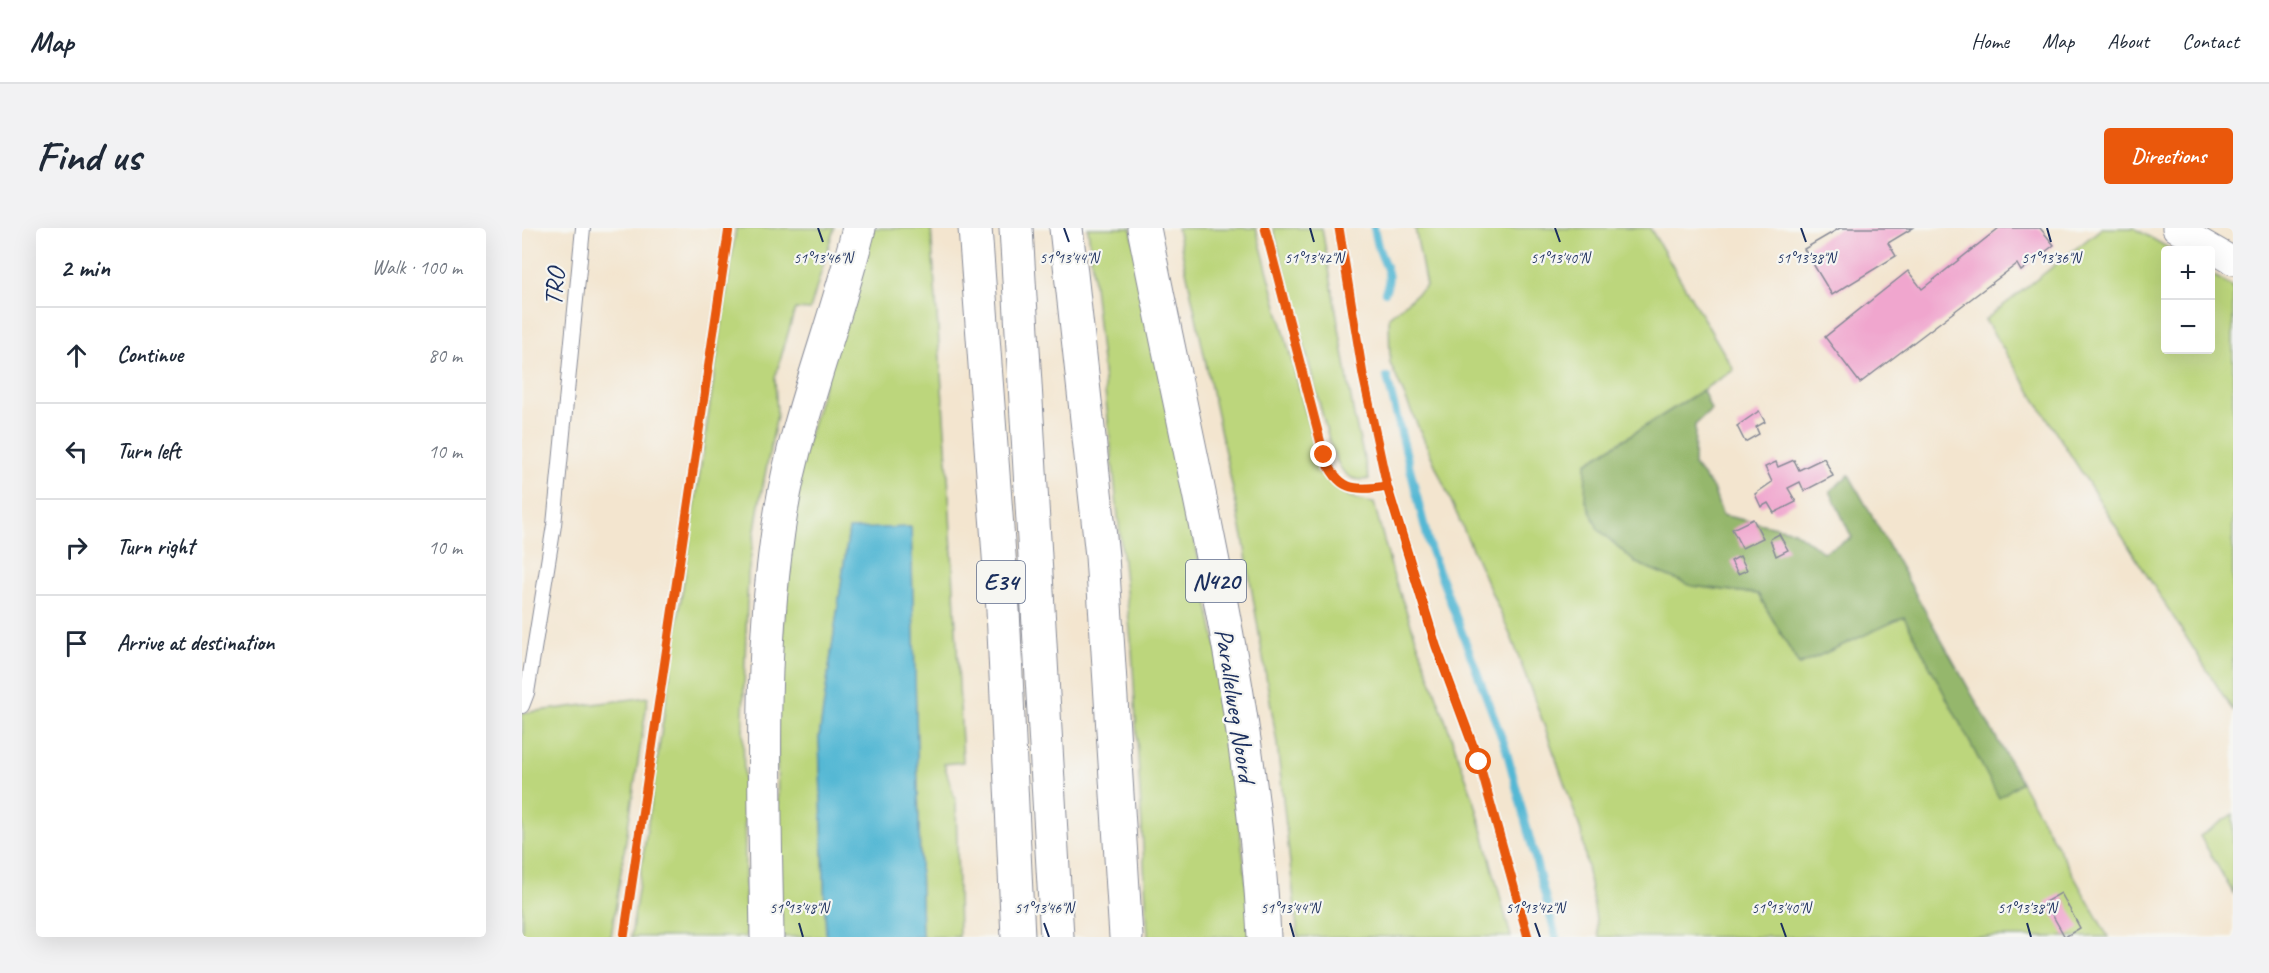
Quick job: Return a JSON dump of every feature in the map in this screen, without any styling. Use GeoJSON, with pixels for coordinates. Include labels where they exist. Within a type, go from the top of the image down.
{"type":"FeatureCollection","features":[{"type":"Feature","properties":{"kind":"highway"},"geometry":{"type":"LineString","coordinates":[[768,937],[764,728],[768,610],[781,510],[810,390],[859,228]]}},
{"type":"Feature","properties":{"kind":"highway","name":"E34"},"geometry":{"type":"LineString","coordinates":[[975,228],[1003,610],[1018,937]]}},
{"type":"Feature","properties":{"kind":"highway","name":"E34"},"geometry":{"type":"LineString","coordinates":[[1016,228],[1057,937]]}},
{"type":"Feature","properties":{"kind":"highway"},"geometry":{"type":"LineString","coordinates":[[1066,228],[1102,556],[1126,937]]}},
{"type":"Feature","properties":{"kind":"highway","name":"Parallelweg Noord"},"geometry":{"type":"LineString","coordinates":[[1144,228],[1233,670],[1251,804],[1264,937]]}},
{"type":"Feature","properties":{"kind":"highway","name":"Parallelweg Noord"},"geometry":{"type":"LineString","coordinates":[[1166,228],[1232,550],[1254,672],[1270,784],[1285,937]]}},
{"type":"Feature","properties":{"kind":"street"},"geometry":{"type":"LineString","coordinates":[[2176,228],[2233,261]]}},
{"type":"Feature","properties":{"kind":"lane","name":"TRO"},"geometry":{"type":"LineString","coordinates":[[522,706],[554,525],[583,228]]}},
{"type":"Feature","properties":{"kind":"green space"},"geometry":{"type":"Polygon","coordinates":[[[736,228],[834,228],[810,310],[795,309],[775,378],[777,415],[748,574],[743,718],[746,937],[631,937],[736,228]]]}},
{"type":"Feature","properties":{"kind":"green space"},"geometry":{"type":"Polygon","coordinates":[[[870,228],[931,228],[948,475],[963,762],[944,764],[956,802],[959,937],[922,937],[911,527],[849,530],[819,738],[826,937],[780,937],[776,691],[801,463],[870,228]]]}},
{"type":"Feature","properties":{"kind":"green space"},"geometry":{"type":"Polygon","coordinates":[[[1088,228],[1131,228],[1220,664],[1253,937],[1148,937],[1132,649],[1088,228]]]}},
{"type":"Feature","properties":{"kind":"green space"},"geometry":{"type":"Polygon","coordinates":[[[1177,228],[1256,228],[1320,466],[1330,481],[1342,492],[1356,499],[1374,503],[1393,574],[1475,803],[1511,937],[1298,937],[1277,743],[1243,537],[1177,228]]]}},
{"type":"Feature","properties":{"kind":"green space"},"geometry":{"type":"Polygon","coordinates":[[[1273,228],[1322,228],[1354,416],[1369,479],[1354,479],[1348,476],[1340,467],[1331,447],[1273,228]]]}},
{"type":"Feature","properties":{"kind":"green space"},"geometry":{"type":"Polygon","coordinates":[[[1415,228],[1650,228],[1734,370],[1587,463],[1692,586],[1758,594],[1799,665],[1904,616],[1999,797],[2021,782],[2108,937],[1599,937],[1581,831],[1548,736],[1512,639],[1390,363],[1389,317],[1426,286],[1415,228]]]}},
{"type":"Feature","properties":{"kind":"green space"},"geometry":{"type":"Polygon","coordinates":[[[2102,228],[2134,228],[2165,246],[2161,246],[2161,354],[2215,354],[2215,276],[2233,287],[2233,711],[1985,320],[2102,228]]]}},
{"type":"Feature","properties":{"kind":"green space"},"geometry":{"type":"Polygon","coordinates":[[[1703,390],[1711,410],[1695,425],[1694,465],[1713,488],[1722,515],[1794,531],[1823,552],[1852,538],[1830,491],[1849,475],[2021,782],[1999,798],[1904,617],[1799,665],[1758,594],[1692,586],[1636,563],[1598,529],[1585,499],[1586,463],[1703,390]]]}},
{"type":"Feature","properties":{"kind":"green space"},"geometry":{"type":"Polygon","coordinates":[[[648,697],[611,937],[522,937],[522,713],[648,697]]]}},
{"type":"Feature","properties":{"kind":"green space"},"geometry":{"type":"Polygon","coordinates":[[[2233,814],[2233,893],[2200,836],[2233,814]]]}},
{"type":"Feature","properties":{"kind":"water"},"geometry":{"type":"Polygon","coordinates":[[[911,527],[922,937],[826,937],[819,738],[849,529],[911,527]]]}},
{"type":"Feature","properties":{"kind":"building"},"geometry":{"type":"Polygon","coordinates":[[[1840,228],[1913,228],[1888,243],[1896,256],[1832,295],[1804,249],[1840,228]]]}},
{"type":"Feature","properties":{"kind":"building"},"geometry":{"type":"Polygon","coordinates":[[[1999,228],[2040,228],[2054,245],[2021,271],[2017,264],[1860,383],[1825,337],[1908,271],[1922,289],[1999,228]]]}},
{"type":"Feature","properties":{"kind":"building"},"geometry":{"type":"Polygon","coordinates":[[[1759,411],[1765,422],[1756,427],[1759,434],[1745,442],[1737,426],[1759,411]]]}},
{"type":"Feature","properties":{"kind":"building"},"geometry":{"type":"Polygon","coordinates":[[[1824,458],[1833,476],[1804,491],[1800,482],[1788,488],[1796,502],[1774,513],[1768,503],[1761,507],[1755,494],[1772,482],[1765,467],[1776,462],[1778,467],[1794,460],[1799,470],[1824,458]]]}},
{"type":"Feature","properties":{"kind":"building"},"geometry":{"type":"Polygon","coordinates":[[[1753,519],[1763,538],[1742,548],[1732,529],[1753,519]]]}},
{"type":"Feature","properties":{"kind":"building"},"geometry":{"type":"Polygon","coordinates":[[[1779,534],[1788,550],[1776,556],[1770,539],[1779,534]]]}},
{"type":"Feature","properties":{"kind":"building"},"geometry":{"type":"Polygon","coordinates":[[[1740,556],[1747,570],[1738,574],[1731,561],[1740,556]]]}},
{"type":"Feature","properties":{"kind":"building"},"geometry":{"type":"Polygon","coordinates":[[[2061,893],[2080,928],[2065,937],[2045,902],[2061,893]]]}},
{"type":"Feature","properties":{"kind":"waterway"},"geometry":{"type":"LineString","coordinates":[[1374,228],[1388,272],[1385,292]]}},
{"type":"Feature","properties":{"kind":"waterway"},"geometry":{"type":"LineString","coordinates":[[1387,377],[1430,548],[1506,749],[1556,937]]}},
{"type":"Feature","properties":{"kind":"cycle path"},"geometry":{"type":"LineString","coordinates":[[624,937],[729,228]]}},
{"type":"Feature","properties":{"kind":"cycle path"},"geometry":{"type":"LineString","coordinates":[[1265,228],[1329,467],[1335,476],[1348,486],[1356,488],[1387,486]]}},
{"type":"Feature","properties":{"kind":"cycle path"},"geometry":{"type":"LineString","coordinates":[[1339,228],[1363,375],[1387,486],[1436,646],[1479,762],[1528,937]]}},
{"type":"Feature","properties":{"kind":"route"},"geometry":{"type":"LineString","coordinates":[[1324,455],[1331,472],[1346,486],[1358,490],[1387,486],[1408,563],[1479,762]]}}]}
